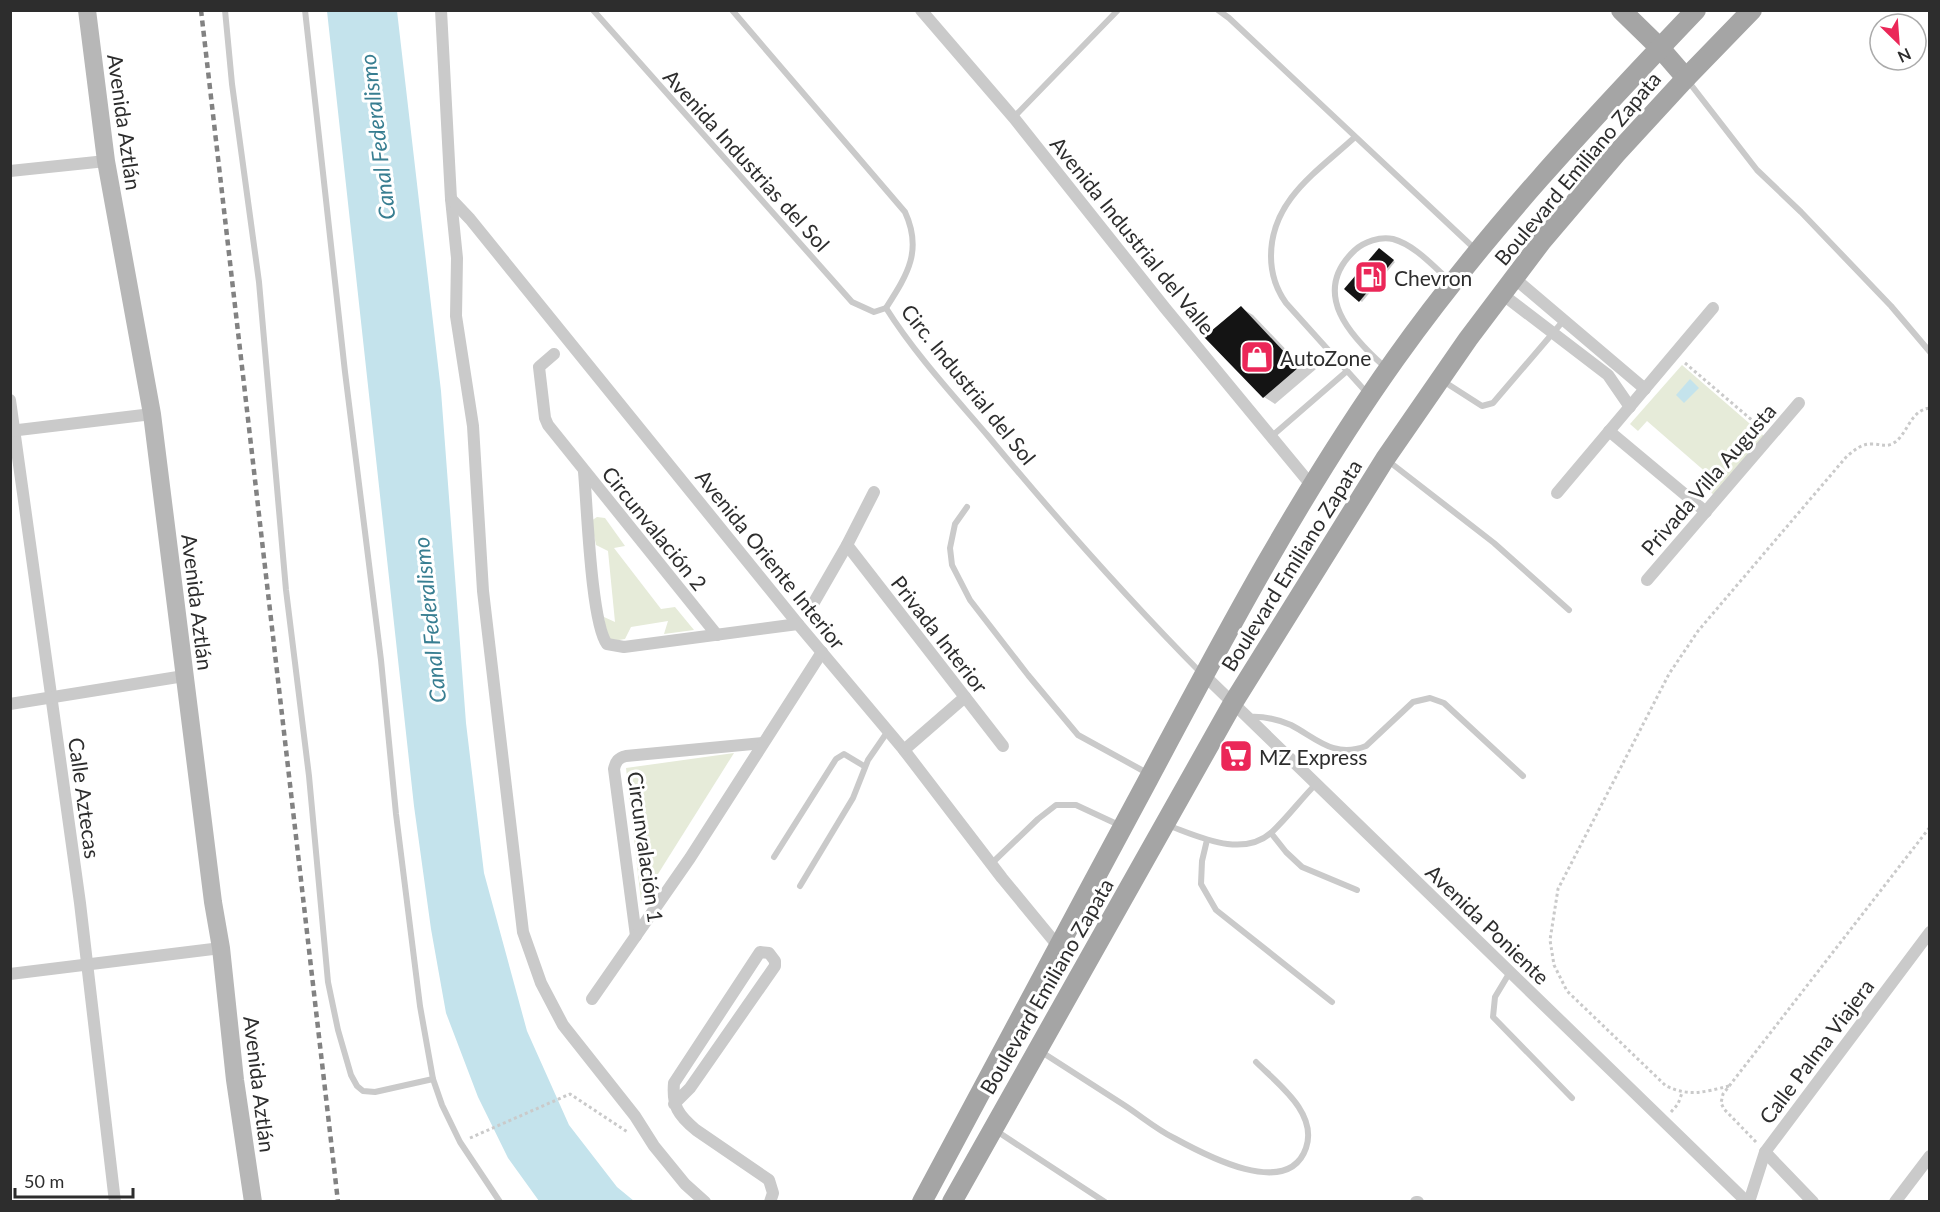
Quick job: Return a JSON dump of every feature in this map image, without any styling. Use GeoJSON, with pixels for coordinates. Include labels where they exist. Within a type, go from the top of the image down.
{"type":"FeatureCollection","features":[{"type":"Feature","properties":{"kind":"main road","name":"Avenida Aztlán"},"geometry":{"type":"LineString","coordinates":[[87,10],[106,161],[152,414],[252,1202]]}},
{"type":"Feature","properties":{"kind":"main road"},"geometry":{"type":"LineString","coordinates":[[1621,10],[1660,48],[1686,78]]}},
{"type":"Feature","properties":{"kind":"main road","name":"Boulevard Emiliano Zapata"},"geometry":{"type":"LineString","coordinates":[[922,1202],[1203,674],[1312,486],[1370,396],[1452,282],[1478,251],[1571,142],[1696,10]]}},
{"type":"Feature","properties":{"kind":"main road","name":"Boulevard Emiliano Zapata"},"geometry":{"type":"LineString","coordinates":[[952,1202],[1165,824],[1240,710],[1385,459],[1440,378],[1542,241],[1608,163],[1752,10]]}},
{"type":"Feature","properties":{"kind":"street"},"geometry":{"type":"LineString","coordinates":[[441,10],[451,199],[457,258],[456,316],[473,426],[483,591],[524,933],[541,983],[562,1025],[635,1116],[648,1137],[685,1184],[705,1202]]}},
{"type":"Feature","properties":{"kind":"street","name":"Avenida Industrial del Valle"},"geometry":{"type":"LineString","coordinates":[[921,10],[1014,118],[1165,308],[1312,486]]}},
{"type":"Feature","properties":{"kind":"street"},"geometry":{"type":"LineString","coordinates":[[10,171],[106,161]]}},
{"type":"Feature","properties":{"kind":"street","name":"Avenida Oriente Interior"},"geometry":{"type":"LineString","coordinates":[[451,199],[470,219],[798,624],[904,750],[991,864],[1058,946]]}},
{"type":"Feature","properties":{"kind":"street"},"geometry":{"type":"LineString","coordinates":[[1508,286],[1564,320],[1645,389]]}},
{"type":"Feature","properties":{"kind":"street"},"geometry":{"type":"LineString","coordinates":[[1508,286],[1553,333],[1608,375],[1630,407]]}},
{"type":"Feature","properties":{"kind":"street"},"geometry":{"type":"LineString","coordinates":[[1557,493],[1713,308]]}},
{"type":"Feature","properties":{"kind":"street"},"geometry":{"type":"LineString","coordinates":[[554,354],[539,368],[545,418],[584,472]]}},
{"type":"Feature","properties":{"kind":"street","name":"Calle Aztecas"},"geometry":{"type":"LineString","coordinates":[[10,400],[87,964],[115,1202]]}},
{"type":"Feature","properties":{"kind":"street","name":"Privada Villa Augusta"},"geometry":{"type":"LineString","coordinates":[[1647,580],[1799,403]]}},
{"type":"Feature","properties":{"kind":"street"},"geometry":{"type":"LineString","coordinates":[[13,431],[152,414]]}},
{"type":"Feature","properties":{"kind":"street"},"geometry":{"type":"LineString","coordinates":[[1609,431],[1706,512]]}},
{"type":"Feature","properties":{"kind":"street","name":"Circunvalación 2"},"geometry":{"type":"LineString","coordinates":[[584,472],[596,612],[602,636],[607,644],[624,646],[798,624]]}},
{"type":"Feature","properties":{"kind":"street","name":"Circunvalación 2"},"geometry":{"type":"LineString","coordinates":[[584,472],[717,635]]}},
{"type":"Feature","properties":{"kind":"street"},"geometry":{"type":"LineString","coordinates":[[813,604],[874,492]]}},
{"type":"Feature","properties":{"kind":"street","name":"Privada Interior"},"geometry":{"type":"LineString","coordinates":[[847,545],[1003,746]]}},
{"type":"Feature","properties":{"kind":"street","name":"Circunvalación 1"},"geometry":{"type":"LineString","coordinates":[[636,936],[690,858],[822,652]]}},
{"type":"Feature","properties":{"kind":"street","name":"Avenida Poniente"},"geometry":{"type":"LineString","coordinates":[[1203,674],[1748,1202]]}},
{"type":"Feature","properties":{"kind":"street"},"geometry":{"type":"LineString","coordinates":[[10,704],[184,676]]}},
{"type":"Feature","properties":{"kind":"street"},"geometry":{"type":"LineString","coordinates":[[904,750],[965,697]]}},
{"type":"Feature","properties":{"kind":"street","name":"Circunvalación 1"},"geometry":{"type":"LineString","coordinates":[[636,936],[614,769],[619,758],[763,743]]}},
{"type":"Feature","properties":{"kind":"street","name":"Calle Palma Viajera"},"geometry":{"type":"LineString","coordinates":[[1748,1202],[1765,1152],[1929,932]]}},
{"type":"Feature","properties":{"kind":"street"},"geometry":{"type":"LineString","coordinates":[[592,999],[636,936]]}},
{"type":"Feature","properties":{"kind":"street"},"geometry":{"type":"LineString","coordinates":[[10,974],[221,948]]}},
{"type":"Feature","properties":{"kind":"street"},"geometry":{"type":"LineString","coordinates":[[674,1104],[690,1088],[775,966],[769,952],[760,952],[714,1019],[674,1083],[674,1104],[685,1121],[696,1130],[769,1180],[773,1193],[770,1202]]}},
{"type":"Feature","properties":{"kind":"street"},"geometry":{"type":"LineString","coordinates":[[714,1019],[731,1028]]}},
{"type":"Feature","properties":{"kind":"street"},"geometry":{"type":"LineString","coordinates":[[1765,1152],[1814,1202]]}},
{"type":"Feature","properties":{"kind":"street"},"geometry":{"type":"LineString","coordinates":[[1895,1202],[1929,1156]]}},
{"type":"Feature","properties":{"kind":"lane"},"geometry":{"type":"LineString","coordinates":[[225,10],[232,84],[259,282],[284,570],[309,776],[328,982],[338,1030],[351,1075],[357,1086],[363,1091],[375,1092],[434,1079]]}},
{"type":"Feature","properties":{"kind":"lane"},"geometry":{"type":"LineString","coordinates":[[305,10],[345,372],[381,660],[405,893],[420,1006],[434,1079],[442,1105],[460,1142],[500,1202]]}},
{"type":"Feature","properties":{"kind":"lane","name":"Avenida Industrias del Sol"},"geometry":{"type":"LineString","coordinates":[[593,10],[852,302],[874,312],[886,308]]}},
{"type":"Feature","properties":{"kind":"lane","name":"Circ. Industrial del Sol"},"geometry":{"type":"LineString","coordinates":[[732,10],[905,212],[912,235],[910,262],[906,276],[886,308],[911,345],[1032,489],[1144,615],[1203,674]]}},
{"type":"Feature","properties":{"kind":"lane"},"geometry":{"type":"LineString","coordinates":[[1014,118],[1118,10]]}},
{"type":"Feature","properties":{"kind":"lane"},"geometry":{"type":"LineString","coordinates":[[1218,10],[1478,251]]}},
{"type":"Feature","properties":{"kind":"lane"},"geometry":{"type":"LineString","coordinates":[[1686,78],[1756,170],[1801,212],[1883,297],[1929,352]]}},
{"type":"Feature","properties":{"kind":"lane"},"geometry":{"type":"LineString","coordinates":[[1355,137],[1296,191],[1284,206],[1277,219],[1271,247],[1272,275],[1278,291],[1300,320],[1370,396]]}},
{"type":"Feature","properties":{"kind":"lane"},"geometry":{"type":"LineString","coordinates":[[1388,369],[1366,350],[1343,321],[1335,295],[1334,282],[1340,268],[1357,248],[1379,238],[1390,238],[1406,244],[1452,282]]}},
{"type":"Feature","properties":{"kind":"lane"},"geometry":{"type":"LineString","coordinates":[[1440,378],[1472,402],[1482,406],[1488,405],[1501,396],[1564,320]]}},
{"type":"Feature","properties":{"kind":"lane"},"geometry":{"type":"LineString","coordinates":[[1272,436],[1347,371]]}},
{"type":"Feature","properties":{"kind":"lane"},"geometry":{"type":"LineString","coordinates":[[1385,459],[1494,543],[1569,610]]}},
{"type":"Feature","properties":{"kind":"lane"},"geometry":{"type":"LineString","coordinates":[[967,507],[955,524],[950,548],[952,565],[970,600],[1078,735],[1150,775]]}},
{"type":"Feature","properties":{"kind":"lane"},"geometry":{"type":"LineString","coordinates":[[1240,710],[1292,726],[1316,741],[1339,749],[1356,750],[1366,746],[1413,702],[1430,698],[1444,703],[1523,776]]}},
{"type":"Feature","properties":{"kind":"lane"},"geometry":{"type":"LineString","coordinates":[[800,886],[853,798],[864,766],[888,731]]}},
{"type":"Feature","properties":{"kind":"lane"},"geometry":{"type":"LineString","coordinates":[[774,856],[836,759],[844,754],[864,766]]}},
{"type":"Feature","properties":{"kind":"lane"},"geometry":{"type":"LineString","coordinates":[[1165,824],[1207,840],[1229,845],[1255,841],[1270,833],[1316,784]]}},
{"type":"Feature","properties":{"kind":"lane"},"geometry":{"type":"LineString","coordinates":[[991,864],[1056,805],[1076,805],[1122,827]]}},
{"type":"Feature","properties":{"kind":"lane"},"geometry":{"type":"LineString","coordinates":[[1270,833],[1302,867],[1357,891]]}},
{"type":"Feature","properties":{"kind":"lane"},"geometry":{"type":"LineString","coordinates":[[1207,840],[1202,861],[1201,884],[1216,910],[1332,1002]]}},
{"type":"Feature","properties":{"kind":"lane"},"geometry":{"type":"LineString","coordinates":[[1510,972],[1495,997],[1493,1017],[1572,1098]]}},
{"type":"Feature","properties":{"kind":"lane"},"geometry":{"type":"LineString","coordinates":[[1039,1050],[1172,1138],[1219,1160],[1255,1172],[1275,1174],[1291,1168],[1303,1155],[1309,1139],[1307,1123],[1303,1112],[1256,1062]]}},
{"type":"Feature","properties":{"kind":"lane"},"geometry":{"type":"LineString","coordinates":[[992,1128],[1105,1202]]}},
{"type":"Feature","properties":{"kind":"path"},"geometry":{"type":"LineString","coordinates":[[1674,354],[1770,436]]}},
{"type":"Feature","properties":{"kind":"path"},"geometry":{"type":"LineString","coordinates":[[1729,1086],[1701,1093],[1682,1093],[1666,1086],[1567,991],[1554,965],[1550,940],[1558,889],[1669,674],[1698,631],[1847,456],[1859,447],[1871,443],[1882,446],[1893,443],[1914,416],[1929,408]]}},
{"type":"Feature","properties":{"kind":"path"},"geometry":{"type":"LineString","coordinates":[[1765,1152],[1724,1108],[1721,1103],[1723,1094],[1929,827]]}},
{"type":"Feature","properties":{"kind":"path"},"geometry":{"type":"LineString","coordinates":[[1663,1120],[1678,1104],[1682,1093]]}},
{"type":"Feature","properties":{"kind":"path"},"geometry":{"type":"LineString","coordinates":[[476,1136],[570,1094],[640,1140],[648,1137]]}},
{"type":"Feature","properties":{"kind":"green space"},"geometry":{"type":"Polygon","coordinates":[[[1682,365],[1764,436],[1714,495],[1708,490],[1716,481],[1647,421],[1638,431],[1630,424],[1682,365]]]}},
{"type":"Feature","properties":{"kind":"green space"},"geometry":{"type":"Polygon","coordinates":[[[597,517],[605,518],[625,546],[614,548],[661,609],[675,607],[694,630],[664,634],[668,621],[631,627],[625,639],[607,642],[604,617],[615,622],[608,551],[596,545],[591,521],[597,517]]]}},
{"type":"Feature","properties":{"kind":"green space"},"geometry":{"type":"Polygon","coordinates":[[[734,753],[641,901],[626,768],[734,753]]]}},
{"type":"Feature","properties":{"kind":"water","name":"Canal Federalismo"},"geometry":{"type":"Polygon","coordinates":[[[327,11],[397,11],[441,391],[466,723],[484,873],[527,1031],[569,1125],[617,1187],[634,1201],[539,1201],[508,1158],[478,1097],[446,1013],[431,929],[414,806],[327,11]]]}},
{"type":"Feature","properties":{"kind":"water"},"geometry":{"type":"Polygon","coordinates":[[[1690,379],[1699,388],[1684,403],[1676,395],[1690,379]]]}},
{"type":"Feature","properties":{"kind":"building"},"geometry":{"type":"Polygon","coordinates":[[[1379,248],[1394,260],[1359,302],[1344,289],[1379,248]]]}},
{"type":"Feature","properties":{"kind":"building"},"geometry":{"type":"Polygon","coordinates":[[[1241,306],[1288,356],[1306,361],[1263,398],[1204,337],[1241,306]]]}},
{"type":"Feature","properties":{"kind":"railway"},"geometry":{"type":"LineString","coordinates":[[201,10],[338,1202]]}},
{"type":"Feature","properties":{"kind":"place","name":"Chevron"},"geometry":{"type":"Point","coordinates":[1371,277]}},
{"type":"Feature","properties":{"kind":"place","name":"AutoZone"},"geometry":{"type":"Point","coordinates":[1257,357]}},
{"type":"Feature","properties":{"kind":"place","name":"MZ Express"},"geometry":{"type":"Point","coordinates":[1236,756]}}]}
